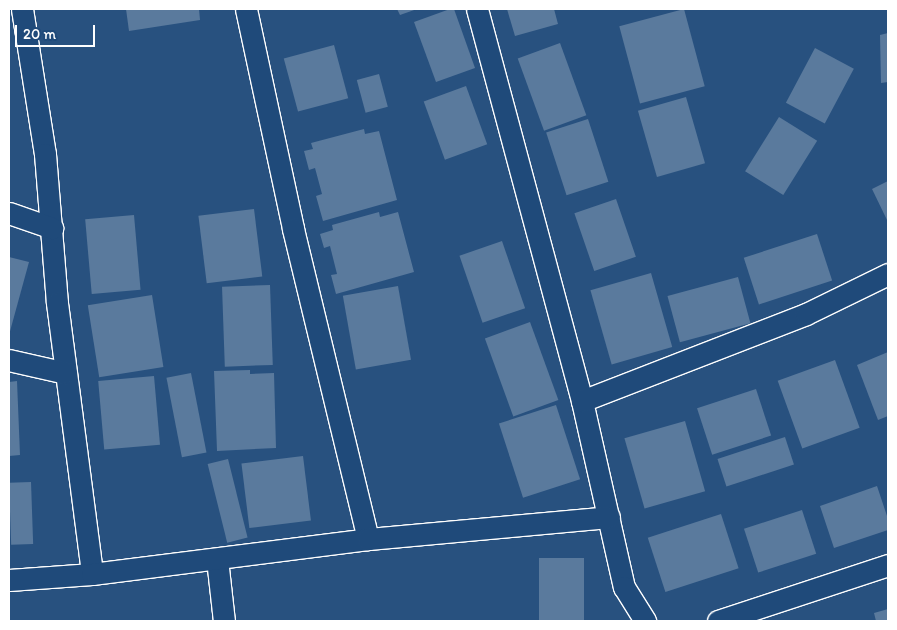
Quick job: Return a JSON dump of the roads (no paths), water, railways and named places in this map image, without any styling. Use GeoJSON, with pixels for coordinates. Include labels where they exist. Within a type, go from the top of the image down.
{"type":"FeatureCollection","features":[{"type":"Feature","properties":{"kind":"street"},"geometry":{"type":"LineString","coordinates":[[22,9],[45,154],[66,373],[92,574]]}},
{"type":"Feature","properties":{"kind":"street"},"geometry":{"type":"LineString","coordinates":[[246,9],[293,228],[368,539]]}},
{"type":"Feature","properties":{"kind":"street"},"geometry":{"type":"LineString","coordinates":[[476,9],[582,401],[624,587],[634,608],[644,621]]}},
{"type":"Feature","properties":{"kind":"street"},"geometry":{"type":"LineString","coordinates":[[9,214],[52,228]]}},
{"type":"Feature","properties":{"kind":"street"},"geometry":{"type":"LineString","coordinates":[[582,401],[806,314],[888,274]]}},
{"type":"Feature","properties":{"kind":"street"},"geometry":{"type":"LineString","coordinates":[[9,360],[66,373]]}},
{"type":"Feature","properties":{"kind":"street"},"geometry":{"type":"LineString","coordinates":[[9,580],[92,574],[368,539],[609,517]]}},
{"type":"Feature","properties":{"kind":"street"},"geometry":{"type":"LineString","coordinates":[[217,559],[224,621]]}},
{"type":"Feature","properties":{"kind":"street"},"geometry":{"type":"LineString","coordinates":[[718,621],[888,564]]}}]}
